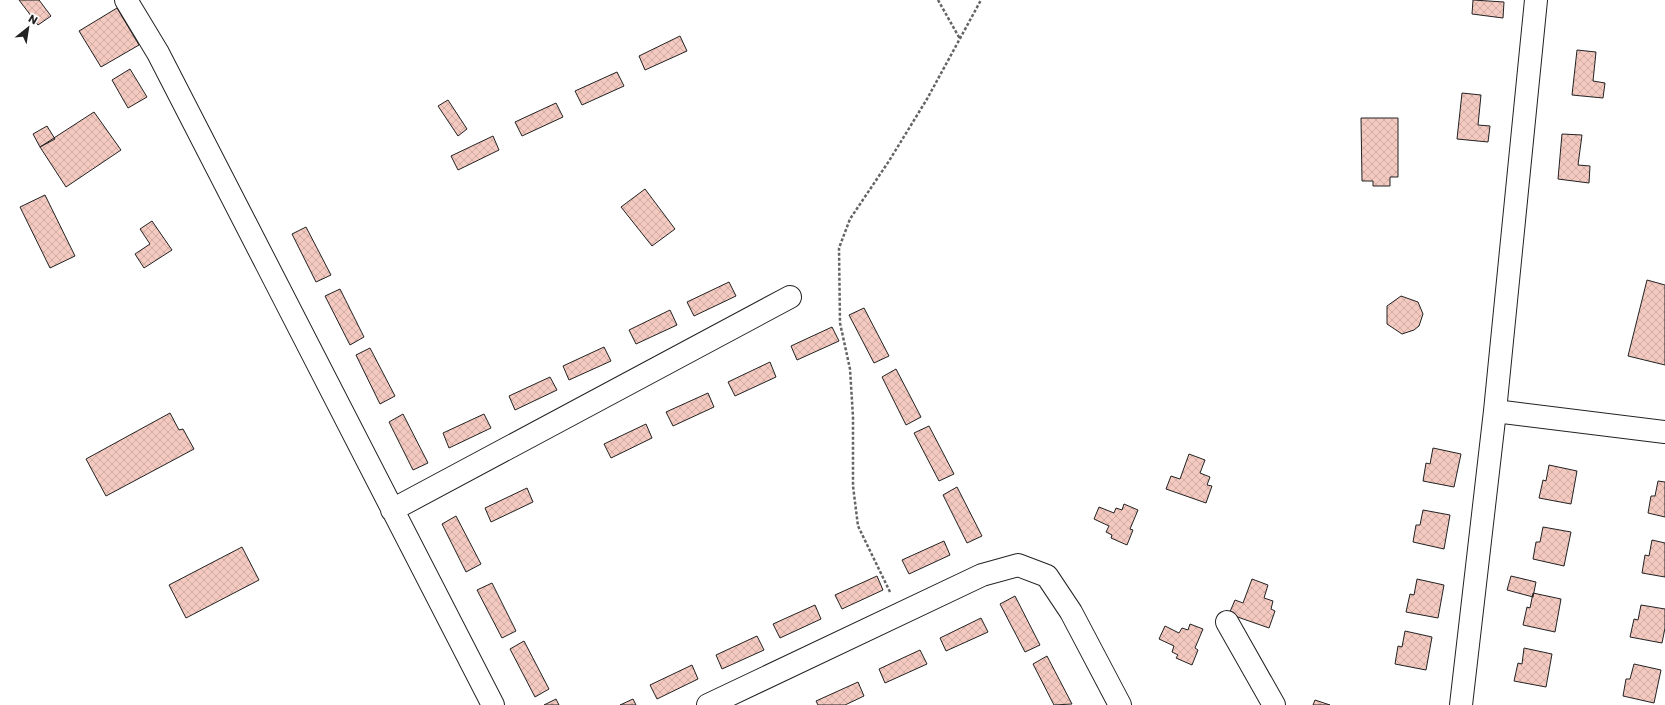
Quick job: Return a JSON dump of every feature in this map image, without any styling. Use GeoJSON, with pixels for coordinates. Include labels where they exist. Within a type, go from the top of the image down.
{"type":"FeatureCollection","features":[{"type":"Feature","properties":{"kind":"street"},"geometry":{"type":"LineString","coordinates":[[126,0],[158,53],[493,705]]}},
{"type":"Feature","properties":{"kind":"street"},"geometry":{"type":"LineString","coordinates":[[1461,705],[1495,411],[1536,0]]}},
{"type":"Feature","properties":{"kind":"street"},"geometry":{"type":"LineString","coordinates":[[392,510],[790,297]]}},
{"type":"Feature","properties":{"kind":"street"},"geometry":{"type":"LineString","coordinates":[[1495,411],[1665,432]]}},
{"type":"Feature","properties":{"kind":"street"},"geometry":{"type":"LineString","coordinates":[[708,705],[982,575],[1018,565],[1047,576],[1071,612],[1120,705]]}},
{"type":"Feature","properties":{"kind":"street"},"geometry":{"type":"LineString","coordinates":[[1227,622],[1274,705]]}},
{"type":"Feature","properties":{"kind":"path"},"geometry":{"type":"LineString","coordinates":[[938,0],[960,40]]}},
{"type":"Feature","properties":{"kind":"path"},"geometry":{"type":"LineString","coordinates":[[901,614],[858,526],[853,486],[853,417],[850,369],[840,323],[838,248],[850,218],[889,161],[960,40],[981,0]]}},
{"type":"Feature","properties":{"kind":"building"},"geometry":{"type":"Polygon","coordinates":[[[19,0],[39,0],[51,16],[38,25],[19,0]]]}},
{"type":"Feature","properties":{"kind":"building"},"geometry":{"type":"Polygon","coordinates":[[[1473,0],[1504,2],[1503,18],[1472,14],[1473,0]]]}},
{"type":"Feature","properties":{"kind":"building"},"geometry":{"type":"Polygon","coordinates":[[[117,8],[139,45],[101,67],[79,31],[117,8]]]}},
{"type":"Feature","properties":{"kind":"building"},"geometry":{"type":"Polygon","coordinates":[[[680,36],[687,51],[645,70],[639,56],[680,36]]]}},
{"type":"Feature","properties":{"kind":"building"},"geometry":{"type":"Polygon","coordinates":[[[1577,50],[1596,52],[1593,81],[1605,83],[1603,98],[1572,95],[1577,50]]]}},
{"type":"Feature","properties":{"kind":"building"},"geometry":{"type":"Polygon","coordinates":[[[130,69],[147,97],[128,108],[112,80],[130,69]]]}},
{"type":"Feature","properties":{"kind":"building"},"geometry":{"type":"Polygon","coordinates":[[[617,72],[624,86],[582,105],[575,91],[617,72]]]}},
{"type":"Feature","properties":{"kind":"building"},"geometry":{"type":"Polygon","coordinates":[[[1462,93],[1481,95],[1478,125],[1490,126],[1488,142],[1457,139],[1462,93]]]}},
{"type":"Feature","properties":{"kind":"building"},"geometry":{"type":"Polygon","coordinates":[[[448,100],[467,129],[458,136],[438,106],[448,100]]]}},
{"type":"Feature","properties":{"kind":"building"},"geometry":{"type":"Polygon","coordinates":[[[556,103],[563,117],[522,136],[515,122],[556,103]]]}},
{"type":"Feature","properties":{"kind":"building"},"geometry":{"type":"Polygon","coordinates":[[[94,112],[121,150],[66,187],[40,147],[94,112]]]}},
{"type":"Feature","properties":{"kind":"building"},"geometry":{"type":"Polygon","coordinates":[[[1361,118],[1398,118],[1398,177],[1390,177],[1390,186],[1373,186],[1373,181],[1362,181],[1361,118]]]}},
{"type":"Feature","properties":{"kind":"building"},"geometry":{"type":"Polygon","coordinates":[[[47,126],[55,139],[40,147],[33,134],[47,126]]]}},
{"type":"Feature","properties":{"kind":"building"},"geometry":{"type":"Polygon","coordinates":[[[1562,134],[1582,135],[1578,165],[1590,166],[1589,183],[1558,179],[1562,134]]]}},
{"type":"Feature","properties":{"kind":"building"},"geometry":{"type":"Polygon","coordinates":[[[493,136],[499,150],[458,170],[451,156],[493,136]]]}},
{"type":"Feature","properties":{"kind":"building"},"geometry":{"type":"Polygon","coordinates":[[[645,189],[675,229],[652,246],[621,207],[645,189]]]}},
{"type":"Feature","properties":{"kind":"building"},"geometry":{"type":"Polygon","coordinates":[[[45,195],[75,256],[50,268],[20,207],[45,195]]]}},
{"type":"Feature","properties":{"kind":"building"},"geometry":{"type":"Polygon","coordinates":[[[152,221],[172,250],[144,268],[135,254],[150,244],[140,229],[152,221]]]}},
{"type":"Feature","properties":{"kind":"building"},"geometry":{"type":"Polygon","coordinates":[[[306,227],[331,275],[316,282],[292,234],[306,227]]]}},
{"type":"Feature","properties":{"kind":"building"},"geometry":{"type":"Polygon","coordinates":[[[1647,280],[1665,285],[1665,365],[1628,356],[1647,280]]]}},
{"type":"Feature","properties":{"kind":"building"},"geometry":{"type":"Polygon","coordinates":[[[729,282],[736,296],[694,316],[687,302],[729,282]]]}},
{"type":"Feature","properties":{"kind":"building"},"geometry":{"type":"Polygon","coordinates":[[[340,289],[364,337],[350,345],[325,296],[340,289]]]}},
{"type":"Feature","properties":{"kind":"building"},"geometry":{"type":"Polygon","coordinates":[[[1401,296],[1418,302],[1423,314],[1419,326],[1414,330],[1402,334],[1387,324],[1387,306],[1401,296]]]}},
{"type":"Feature","properties":{"kind":"building"},"geometry":{"type":"Polygon","coordinates":[[[864,308],[889,356],[874,363],[849,315],[864,308]]]}},
{"type":"Feature","properties":{"kind":"building"},"geometry":{"type":"Polygon","coordinates":[[[670,310],[677,325],[636,344],[629,330],[670,310]]]}},
{"type":"Feature","properties":{"kind":"building"},"geometry":{"type":"Polygon","coordinates":[[[832,327],[839,341],[797,360],[791,346],[832,327]]]}},
{"type":"Feature","properties":{"kind":"building"},"geometry":{"type":"Polygon","coordinates":[[[604,347],[611,361],[569,380],[563,366],[604,347]]]}},
{"type":"Feature","properties":{"kind":"building"},"geometry":{"type":"Polygon","coordinates":[[[370,348],[395,396],[380,404],[356,355],[370,348]]]}},
{"type":"Feature","properties":{"kind":"building"},"geometry":{"type":"Polygon","coordinates":[[[770,362],[776,377],[735,396],[728,382],[770,362]]]}},
{"type":"Feature","properties":{"kind":"building"},"geometry":{"type":"Polygon","coordinates":[[[896,369],[921,417],[906,425],[882,377],[896,369]]]}},
{"type":"Feature","properties":{"kind":"building"},"geometry":{"type":"Polygon","coordinates":[[[550,377],[557,390],[515,410],[509,396],[550,377]]]}},
{"type":"Feature","properties":{"kind":"building"},"geometry":{"type":"Polygon","coordinates":[[[708,393],[714,407],[673,426],[666,412],[708,393]]]}},
{"type":"Feature","properties":{"kind":"building"},"geometry":{"type":"Polygon","coordinates":[[[170,413],[179,430],[183,429],[194,449],[106,496],[86,459],[170,413]]]}},
{"type":"Feature","properties":{"kind":"building"},"geometry":{"type":"Polygon","coordinates":[[[403,414],[428,463],[413,470],[389,422],[403,414]]]}},
{"type":"Feature","properties":{"kind":"building"},"geometry":{"type":"Polygon","coordinates":[[[484,414],[491,428],[449,448],[443,433],[484,414]]]}},
{"type":"Feature","properties":{"kind":"building"},"geometry":{"type":"Polygon","coordinates":[[[646,424],[652,438],[611,458],[604,444],[646,424]]]}},
{"type":"Feature","properties":{"kind":"building"},"geometry":{"type":"Polygon","coordinates":[[[929,426],[954,474],[939,481],[914,433],[929,426]]]}},
{"type":"Feature","properties":{"kind":"building"},"geometry":{"type":"Polygon","coordinates":[[[1433,448],[1461,454],[1454,487],[1423,481],[1426,463],[1430,464],[1433,448]]]}},
{"type":"Feature","properties":{"kind":"building"},"geometry":{"type":"Polygon","coordinates":[[[1189,454],[1205,460],[1200,473],[1210,477],[1207,485],[1212,486],[1206,503],[1166,489],[1171,476],[1180,479],[1189,454]]]}},
{"type":"Feature","properties":{"kind":"building"},"geometry":{"type":"Polygon","coordinates":[[[1549,465],[1577,471],[1571,504],[1539,498],[1543,480],[1546,481],[1549,465]]]}},
{"type":"Feature","properties":{"kind":"building"},"geometry":{"type":"Polygon","coordinates":[[[1658,481],[1665,482],[1665,517],[1648,513],[1651,496],[1655,496],[1658,481]]]}},
{"type":"Feature","properties":{"kind":"building"},"geometry":{"type":"Polygon","coordinates":[[[957,487],[982,536],[967,543],[943,495],[957,487]]]}},
{"type":"Feature","properties":{"kind":"building"},"geometry":{"type":"Polygon","coordinates":[[[527,488],[533,502],[491,522],[485,508],[527,488]]]}},
{"type":"Feature","properties":{"kind":"building"},"geometry":{"type":"Polygon","coordinates":[[[1124,504],[1138,510],[1130,529],[1133,530],[1127,545],[1111,538],[1112,535],[1106,532],[1109,526],[1094,519],[1099,507],[1114,513],[1116,508],[1122,510],[1124,504]]]}},
{"type":"Feature","properties":{"kind":"building"},"geometry":{"type":"Polygon","coordinates":[[[1423,510],[1450,515],[1444,549],[1413,542],[1416,525],[1420,525],[1423,510]]]}},
{"type":"Feature","properties":{"kind":"building"},"geometry":{"type":"Polygon","coordinates":[[[456,516],[481,564],[466,572],[442,524],[456,516]]]}},
{"type":"Feature","properties":{"kind":"building"},"geometry":{"type":"Polygon","coordinates":[[[1543,527],[1571,532],[1564,566],[1533,559],[1536,542],[1540,542],[1543,527]]]}},
{"type":"Feature","properties":{"kind":"building"},"geometry":{"type":"Polygon","coordinates":[[[1652,540],[1665,543],[1665,577],[1642,573],[1645,555],[1649,556],[1652,540]]]}},
{"type":"Feature","properties":{"kind":"building"},"geometry":{"type":"Polygon","coordinates":[[[944,541],[950,555],[909,574],[902,560],[944,541]]]}},
{"type":"Feature","properties":{"kind":"building"},"geometry":{"type":"Polygon","coordinates":[[[242,547],[259,580],[186,618],[169,585],[242,547]]]}},
{"type":"Feature","properties":{"kind":"building"},"geometry":{"type":"Polygon","coordinates":[[[877,576],[883,590],[842,609],[835,595],[877,576]]]}},
{"type":"Feature","properties":{"kind":"building"},"geometry":{"type":"Polygon","coordinates":[[[1511,576],[1536,582],[1533,597],[1507,590],[1511,576]]]}},
{"type":"Feature","properties":{"kind":"building"},"geometry":{"type":"Polygon","coordinates":[[[1252,579],[1268,585],[1264,598],[1273,601],[1271,609],[1275,611],[1269,628],[1229,614],[1235,600],[1243,603],[1252,579]]]}},
{"type":"Feature","properties":{"kind":"building"},"geometry":{"type":"Polygon","coordinates":[[[1417,579],[1444,585],[1438,618],[1406,612],[1410,594],[1414,595],[1417,579]]]}},
{"type":"Feature","properties":{"kind":"building"},"geometry":{"type":"Polygon","coordinates":[[[492,583],[516,631],[502,638],[477,590],[492,583]]]}},
{"type":"Feature","properties":{"kind":"building"},"geometry":{"type":"Polygon","coordinates":[[[1533,593],[1561,599],[1555,632],[1523,625],[1527,607],[1530,608],[1533,593]]]}},
{"type":"Feature","properties":{"kind":"building"},"geometry":{"type":"Polygon","coordinates":[[[1015,596],[1040,645],[1025,652],[1000,604],[1015,596]]]}},
{"type":"Feature","properties":{"kind":"building"},"geometry":{"type":"Polygon","coordinates":[[[815,605],[821,619],[780,638],[773,624],[815,605]]]}},
{"type":"Feature","properties":{"kind":"building"},"geometry":{"type":"Polygon","coordinates":[[[1641,605],[1665,609],[1665,628],[1662,643],[1630,637],[1634,619],[1638,620],[1641,605]]]}},
{"type":"Feature","properties":{"kind":"building"},"geometry":{"type":"Polygon","coordinates":[[[981,618],[988,632],[946,651],[940,638],[981,618]]]}},
{"type":"Feature","properties":{"kind":"building"},"geometry":{"type":"Polygon","coordinates":[[[1190,624],[1203,629],[1195,648],[1198,650],[1192,665],[1176,658],[1178,655],[1172,652],[1174,646],[1159,639],[1165,626],[1179,633],[1182,628],[1188,630],[1190,624]]]}},
{"type":"Feature","properties":{"kind":"building"},"geometry":{"type":"Polygon","coordinates":[[[1405,631],[1432,637],[1426,670],[1395,664],[1398,646],[1402,647],[1405,631]]]}},
{"type":"Feature","properties":{"kind":"building"},"geometry":{"type":"Polygon","coordinates":[[[757,636],[764,650],[722,669],[716,655],[757,636]]]}},
{"type":"Feature","properties":{"kind":"building"},"geometry":{"type":"Polygon","coordinates":[[[524,641],[549,689],[535,697],[510,649],[524,641]]]}},
{"type":"Feature","properties":{"kind":"building"},"geometry":{"type":"Polygon","coordinates":[[[1524,648],[1552,654],[1546,687],[1514,681],[1518,663],[1522,664],[1524,648]]]}},
{"type":"Feature","properties":{"kind":"building"},"geometry":{"type":"Polygon","coordinates":[[[920,650],[927,664],[885,683],[879,669],[920,650]]]}},
{"type":"Feature","properties":{"kind":"building"},"geometry":{"type":"Polygon","coordinates":[[[1047,656],[1072,704],[1054,705],[1033,664],[1047,656]]]}},
{"type":"Feature","properties":{"kind":"building"},"geometry":{"type":"Polygon","coordinates":[[[1634,664],[1661,670],[1654,703],[1623,696],[1626,679],[1630,679],[1634,664]]]}},
{"type":"Feature","properties":{"kind":"building"},"geometry":{"type":"Polygon","coordinates":[[[692,665],[698,679],[657,699],[650,685],[692,665]]]}},
{"type":"Feature","properties":{"kind":"building"},"geometry":{"type":"Polygon","coordinates":[[[858,682],[864,696],[845,705],[818,705],[816,701],[858,682]]]}},
{"type":"Feature","properties":{"kind":"building"},"geometry":{"type":"Polygon","coordinates":[[[556,699],[559,705],[544,705],[556,699]]]}},
{"type":"Feature","properties":{"kind":"building"},"geometry":{"type":"Polygon","coordinates":[[[633,699],[636,705],[620,705],[633,699]]]}},
{"type":"Feature","properties":{"kind":"building"},"geometry":{"type":"Polygon","coordinates":[[[1315,700],[1330,705],[1313,705],[1315,700]]]}}]}
